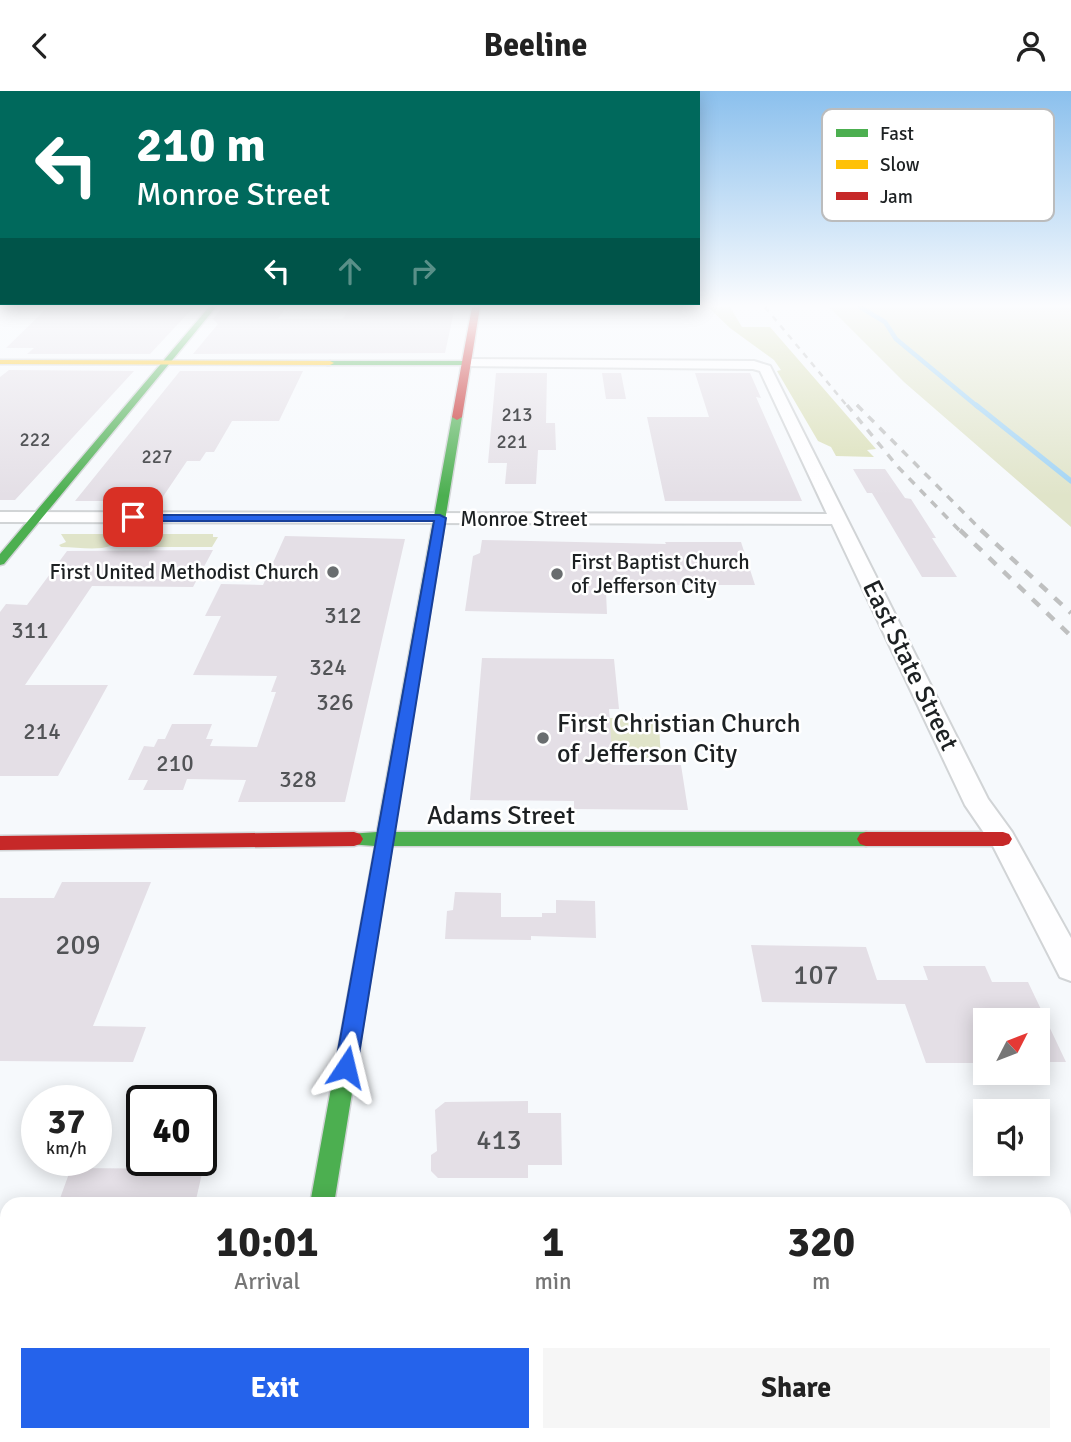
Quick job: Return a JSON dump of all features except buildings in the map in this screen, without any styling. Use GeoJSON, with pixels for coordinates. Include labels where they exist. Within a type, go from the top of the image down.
{"type":"FeatureCollection","features":[{"type":"Feature","properties":{"kind":"street"},"geometry":{"type":"LineString","coordinates":[[0,561],[161,370]]}},
{"type":"Feature","properties":{"kind":"street"},"geometry":{"type":"LineString","coordinates":[[323,1197],[466,370]]}},
{"type":"Feature","properties":{"kind":"street","name":"East State Street"},"geometry":{"type":"LineString","coordinates":[[767,370],[978,806],[1003,839],[1071,967]]}},
{"type":"Feature","properties":{"kind":"street","name":"Monroe Street"},"geometry":{"type":"LineString","coordinates":[[0,517],[838,519]]}},
{"type":"Feature","properties":{"kind":"street","name":"Adams Street"},"geometry":{"type":"LineString","coordinates":[[0,843],[386,839],[1003,839]]}},
{"type":"Feature","properties":{"kind":"green space"},"geometry":{"type":"Polygon","coordinates":[[[807,370],[876,449],[867,450],[874,457],[836,456],[831,447],[818,441],[777,371],[807,370]]]}},
{"type":"Feature","properties":{"kind":"green space"},"geometry":{"type":"Polygon","coordinates":[[[892,370],[1071,370],[1071,527],[892,370]]]}},
{"type":"Feature","properties":{"kind":"green space"},"geometry":{"type":"Polygon","coordinates":[[[61,534],[126,534],[113,545],[88,548],[61,547],[59,545],[66,542],[61,534]]]}},
{"type":"Feature","properties":{"kind":"green space"},"geometry":{"type":"Polygon","coordinates":[[[135,534],[213,534],[213,537],[218,537],[212,547],[135,547],[129,544],[135,534]]]}},
{"type":"Feature","properties":{"kind":"green space"},"geometry":{"type":"Polygon","coordinates":[[[609,718],[647,718],[659,726],[661,758],[612,758],[609,718]]]}},
{"type":"Feature","properties":{"kind":"waterway"},"geometry":{"type":"LineString","coordinates":[[933,370],[978,407]]}},
{"type":"Feature","properties":{"kind":"waterway"},"geometry":{"type":"LineString","coordinates":[[976,405],[1071,481]]}},
{"type":"Feature","properties":{"kind":"railway"},"geometry":{"type":"LineString","coordinates":[[817,370],[848,407]]}},
{"type":"Feature","properties":{"kind":"railway"},"geometry":{"type":"LineString","coordinates":[[847,405],[898,467],[961,532]]}},
{"type":"Feature","properties":{"kind":"railway"},"geometry":{"type":"LineString","coordinates":[[859,407],[857,405],[981,530]]}},
{"type":"Feature","properties":{"kind":"railway"},"geometry":{"type":"LineString","coordinates":[[960,530],[1071,636]]}},
{"type":"Feature","properties":{"kind":"railway"},"geometry":{"type":"LineString","coordinates":[[981,530],[1071,613]]}},
{"type":"Feature","properties":{"kind":"traffic: fast"},"geometry":{"type":"LineString","coordinates":[[0,561],[160,370]]}},
{"type":"Feature","properties":{"kind":"traffic: fast"},"geometry":{"type":"LineString","coordinates":[[323,1197],[457,417]]}},
{"type":"Feature","properties":{"kind":"traffic: fast"},"geometry":{"type":"LineString","coordinates":[[354,839],[866,839]]}},
{"type":"Feature","properties":{"kind":"traffic: jam"},"geometry":{"type":"LineString","coordinates":[[457,417],[465,370]]}},
{"type":"Feature","properties":{"kind":"traffic: jam"},"geometry":{"type":"LineString","coordinates":[[0,843],[354,839]]}},
{"type":"Feature","properties":{"kind":"traffic: jam"},"geometry":{"type":"LineString","coordinates":[[866,839],[1003,839]]}},
{"type":"Feature","properties":{"kind":"place","name":"First United Methodist Church"},"geometry":{"type":"Point","coordinates":[333,572]}},
{"type":"Feature","properties":{"kind":"place","name":"First Baptist Church of Jefferson City"},"geometry":{"type":"Point","coordinates":[557,574]}},
{"type":"Feature","properties":{"kind":"place","name":"First Christian Church of Jefferson City"},"geometry":{"type":"Point","coordinates":[543,738]}},
{"type":"Feature","properties":{"kind":"route"},"geometry":{"type":"LineString","coordinates":[[133,517],[440,518],[346,1067]]}}]}
